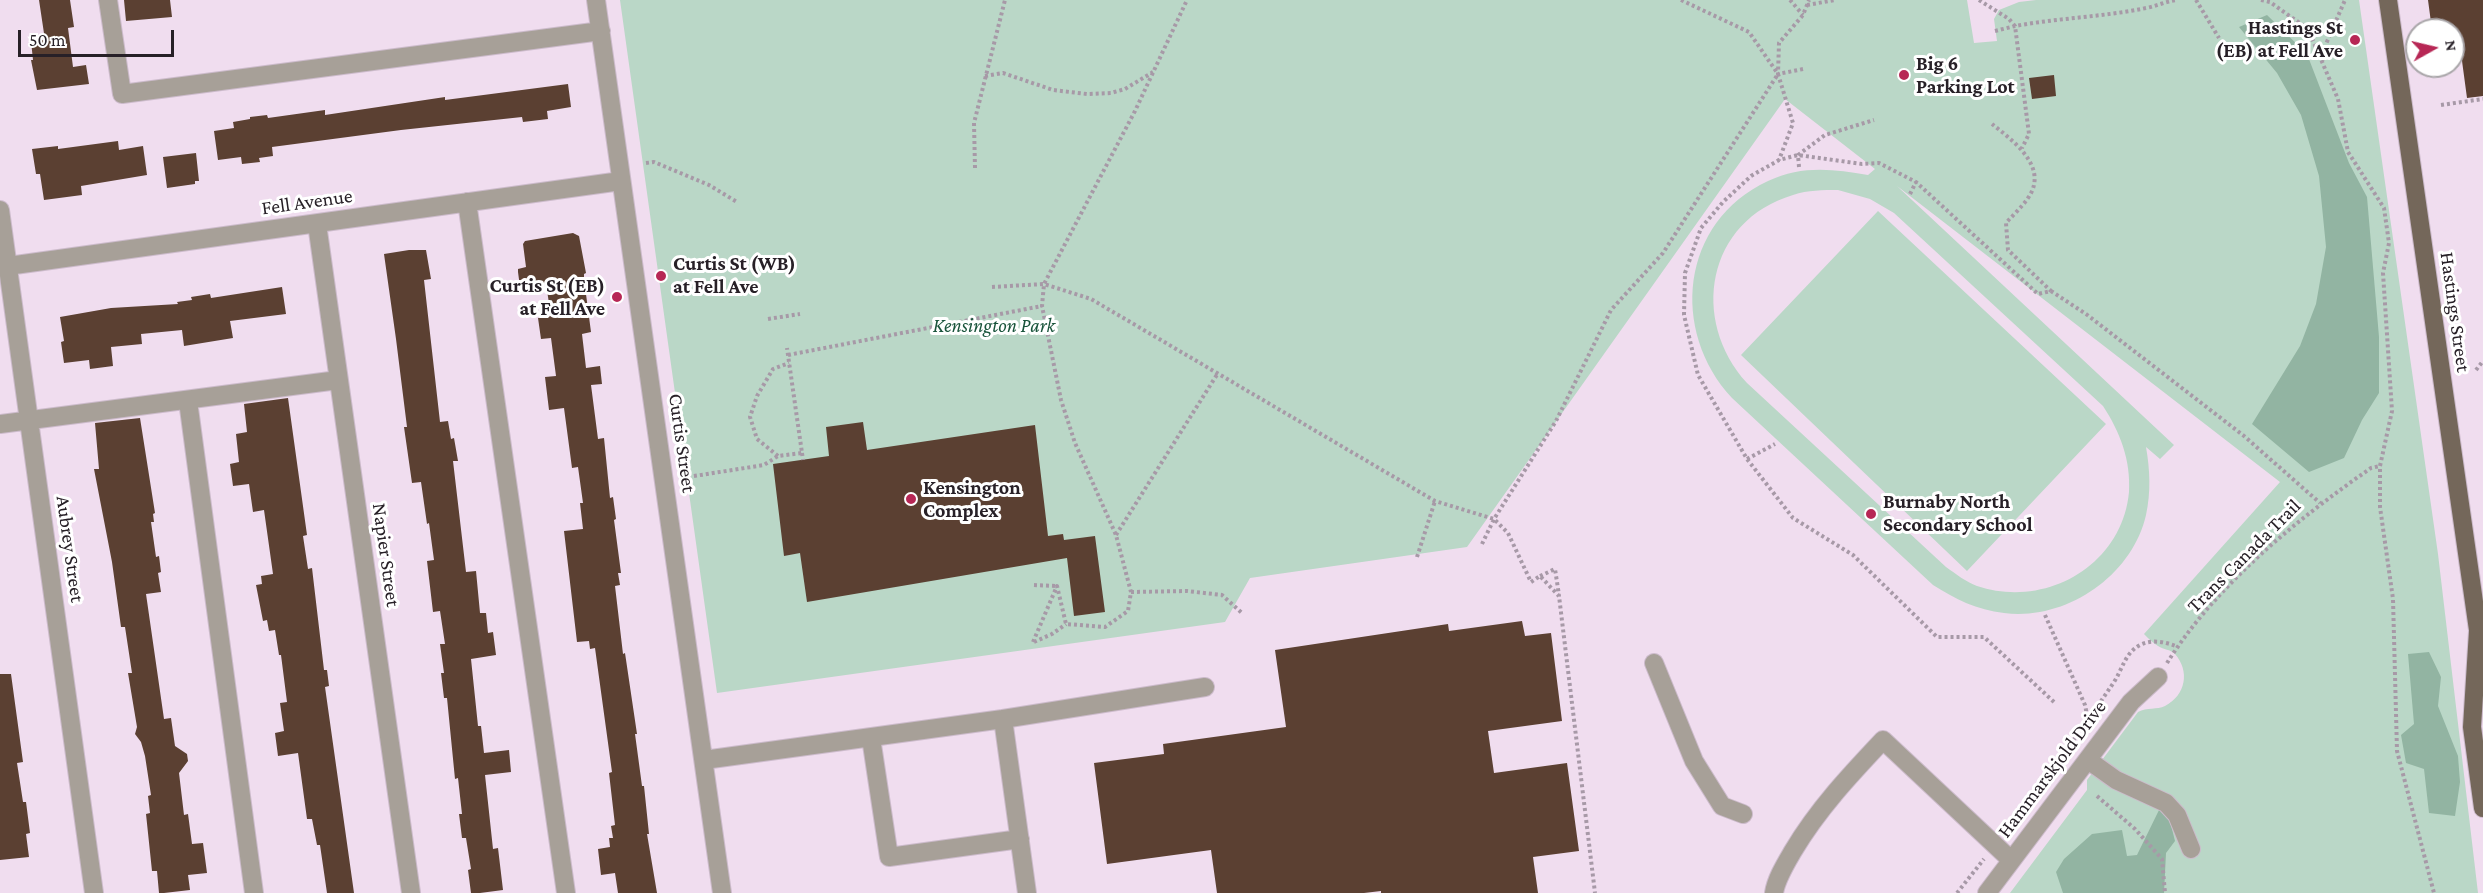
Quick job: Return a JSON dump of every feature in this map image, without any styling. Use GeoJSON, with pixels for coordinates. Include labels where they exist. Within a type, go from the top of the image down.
{"type":"FeatureCollection","features":[{"type":"Feature","properties":{"kind":"main road","name":"Hastings Street"},"geometry":{"type":"LineString","coordinates":[[2388,0],[2481,637],[2472,727],[2483,808]]}},
{"type":"Feature","properties":{"kind":"street"},"geometry":{"type":"LineString","coordinates":[[108,0],[122,94],[601,31]]}},
{"type":"Feature","properties":{"kind":"street","name":"Curtis Street"},"geometry":{"type":"LineString","coordinates":[[596,0],[722,893]]}},
{"type":"Feature","properties":{"kind":"street","name":"Fell Avenue"},"geometry":{"type":"LineString","coordinates":[[4,266],[621,181]]}},
{"type":"Feature","properties":{"kind":"street"},"geometry":{"type":"LineString","coordinates":[[467,202],[566,893]]}},
{"type":"Feature","properties":{"kind":"street","name":"Aubrey Street"},"geometry":{"type":"LineString","coordinates":[[0,210],[4,266],[29,420],[94,893]]}},
{"type":"Feature","properties":{"kind":"street","name":"Napier Street"},"geometry":{"type":"LineString","coordinates":[[317,224],[411,893]]}},
{"type":"Feature","properties":{"kind":"street"},"geometry":{"type":"LineString","coordinates":[[0,424],[338,380]]}},
{"type":"Feature","properties":{"kind":"street"},"geometry":{"type":"LineString","coordinates":[[189,401],[254,893]]}},
{"type":"Feature","properties":{"kind":"street"},"geometry":{"type":"LineString","coordinates":[[1654,663],[1694,761],[1722,806],[1743,814]]}},
{"type":"Feature","properties":{"kind":"street","name":"Hammarskjold Drive"},"geometry":{"type":"LineString","coordinates":[[1987,893],[2131,702],[2158,677]]}},
{"type":"Feature","properties":{"kind":"street"},"geometry":{"type":"LineString","coordinates":[[704,760],[1003,719],[1205,687]]}},
{"type":"Feature","properties":{"kind":"street"},"geometry":{"type":"LineString","coordinates":[[1003,719],[1027,893]]}},
{"type":"Feature","properties":{"kind":"street"},"geometry":{"type":"LineString","coordinates":[[871,738],[889,856],[1020,839]]}},
{"type":"Feature","properties":{"kind":"street"},"geometry":{"type":"LineString","coordinates":[[1774,893],[1788,860],[1811,821],[1883,740],[2011,860]]}},
{"type":"Feature","properties":{"kind":"street"},"geometry":{"type":"LineString","coordinates":[[2088,760],[2116,780],[2166,803],[2177,815],[2191,849]]}},
{"type":"Feature","properties":{"kind":"path"},"geometry":{"type":"LineString","coordinates":[[975,168],[974,123],[1005,0]]}},
{"type":"Feature","properties":{"kind":"path"},"geometry":{"type":"LineString","coordinates":[[1057,586],[1033,642],[1052,634],[1066,624],[1105,627],[1128,611],[1131,592],[1116,535],[1075,443],[1061,400],[1042,306],[1044,284],[1136,111],[1186,0]]}},
{"type":"Feature","properties":{"kind":"path"},"geometry":{"type":"LineString","coordinates":[[1681,0],[1749,32],[1778,74],[1793,123],[1779,160]]}},
{"type":"Feature","properties":{"kind":"path"},"geometry":{"type":"LineString","coordinates":[[1790,0],[1803,15]]}},
{"type":"Feature","properties":{"kind":"path"},"geometry":{"type":"LineString","coordinates":[[1482,544],[1494,519],[1556,421],[1611,310],[1663,253],[1778,74],[1779,43],[1803,15],[1808,2],[1835,0]]}},
{"type":"Feature","properties":{"kind":"path"},"geometry":{"type":"LineString","coordinates":[[1978,0],[2009,19],[2014,26],[2029,134],[2022,148]]}},
{"type":"Feature","properties":{"kind":"path"},"geometry":{"type":"LineString","coordinates":[[1995,31],[2014,26],[2147,8],[2166,1],[2178,0]]}},
{"type":"Feature","properties":{"kind":"path"},"geometry":{"type":"LineString","coordinates":[[2196,0],[2219,38]]}},
{"type":"Feature","properties":{"kind":"path"},"geometry":{"type":"LineString","coordinates":[[2261,0],[2270,2],[2308,29],[2338,99],[2348,152],[2384,208],[2389,243],[2383,273],[2392,411],[2380,466],[2380,507],[2393,599],[2397,750],[2434,893]]}},
{"type":"Feature","properties":{"kind":"path"},"geometry":{"type":"LineString","coordinates":[[2323,61],[2326,44],[2345,0]]}},
{"type":"Feature","properties":{"kind":"path"},"geometry":{"type":"LineString","coordinates":[[1778,74],[1803,69]]}},
{"type":"Feature","properties":{"kind":"path"},"geometry":{"type":"LineString","coordinates":[[985,76],[1003,73],[1053,90],[1087,94],[1111,93],[1125,89],[1153,72]]}},
{"type":"Feature","properties":{"kind":"path"},"geometry":{"type":"LineString","coordinates":[[2441,105],[2483,99]]}},
{"type":"Feature","properties":{"kind":"path"},"geometry":{"type":"LineString","coordinates":[[1874,120],[1825,135],[1798,155],[1779,160],[1751,176],[1723,202],[1701,228],[1685,273],[1684,315],[1698,375],[1747,459],[1793,519],[1853,555],[1937,638],[1984,638],[2054,702]]}},
{"type":"Feature","properties":{"kind":"path"},"geometry":{"type":"LineString","coordinates":[[1992,124],[2022,148],[2033,169],[2034,182],[2030,196],[2006,223],[2008,250],[2051,291],[2086,314],[2244,436],[2320,503]]}},
{"type":"Feature","properties":{"kind":"path"},"geometry":{"type":"LineString","coordinates":[[1798,155],[1862,164],[1879,163],[1916,182],[2038,294],[2051,291]]}},
{"type":"Feature","properties":{"kind":"path"},"geometry":{"type":"LineString","coordinates":[[1798,155],[1799,167]]}},
{"type":"Feature","properties":{"kind":"path"},"geometry":{"type":"LineString","coordinates":[[646,163],[654,162],[709,185],[737,202]]}},
{"type":"Feature","properties":{"kind":"path"},"geometry":{"type":"LineString","coordinates":[[1910,194],[1916,182]]}},
{"type":"Feature","properties":{"kind":"path"},"geometry":{"type":"LineString","coordinates":[[992,286],[1044,284],[1091,299],[1435,501],[1494,519],[1508,533],[1531,582],[1556,568],[1595,893]]}},
{"type":"Feature","properties":{"kind":"path"},"geometry":{"type":"LineString","coordinates":[[788,355],[1042,306]]}},
{"type":"Feature","properties":{"kind":"path"},"geometry":{"type":"LineString","coordinates":[[768,318],[800,314]]}},
{"type":"Feature","properties":{"kind":"path"},"geometry":{"type":"LineString","coordinates":[[787,348],[803,460]]}},
{"type":"Feature","properties":{"kind":"path"},"geometry":{"type":"LineString","coordinates":[[2476,370],[2483,361]]}},
{"type":"Feature","properties":{"kind":"path"},"geometry":{"type":"LineString","coordinates":[[778,456],[757,439],[750,417],[757,396],[773,369],[789,363]]}},
{"type":"Feature","properties":{"kind":"path"},"geometry":{"type":"LineString","coordinates":[[1116,535],[1218,373]]}},
{"type":"Feature","properties":{"kind":"path"},"geometry":{"type":"LineString","coordinates":[[1747,459],[1775,444]]}},
{"type":"Feature","properties":{"kind":"path"},"geometry":{"type":"LineString","coordinates":[[688,477],[764,465],[778,456],[802,453]]}},
{"type":"Feature","properties":{"kind":"path","name":"Trans Canada Trail"},"geometry":{"type":"LineString","coordinates":[[2088,720],[2130,653],[2149,642],[2165,642],[2176,646],[2217,599],[2266,549],[2320,503],[2371,468],[2380,466]]}},
{"type":"Feature","properties":{"kind":"path"},"geometry":{"type":"LineString","coordinates":[[1417,557],[1435,501]]}},
{"type":"Feature","properties":{"kind":"path"},"geometry":{"type":"LineString","coordinates":[[1540,576],[1559,596]]}},
{"type":"Feature","properties":{"kind":"path"},"geometry":{"type":"LineString","coordinates":[[1034,585],[1057,586]]}},
{"type":"Feature","properties":{"kind":"path"},"geometry":{"type":"LineString","coordinates":[[1057,586],[1066,624]]}},
{"type":"Feature","properties":{"kind":"path"},"geometry":{"type":"LineString","coordinates":[[1131,592],[1187,591],[1222,595],[1243,614]]}},
{"type":"Feature","properties":{"kind":"path"},"geometry":{"type":"LineString","coordinates":[[1957,893],[2088,720],[2085,705],[2045,615]]}},
{"type":"Feature","properties":{"kind":"path"},"geometry":{"type":"LineString","coordinates":[[2097,796],[2135,829],[2162,859],[2165,893]]}},
{"type":"Feature","properties":{"kind":"green space","name":"Kensington Park"},"geometry":{"type":"Polygon","coordinates":[[[620,0],[1967,0],[1974,43],[1997,41],[1994,19],[1999,10],[2019,2],[2036,0],[2359,0],[2438,554],[2478,893],[2010,893],[2087,790],[2087,780],[2138,712],[2165,706],[2178,696],[2184,682],[2180,661],[2173,652],[2158,646],[2144,634],[2280,482],[1897,186],[2174,445],[2160,459],[2146,447],[2149,498],[2138,537],[2127,557],[2093,590],[2072,602],[2050,610],[2027,614],[1985,609],[1967,603],[1933,585],[1732,398],[1712,371],[1699,342],[1693,311],[1694,280],[1702,250],[1717,223],[1739,199],[1768,181],[1793,172],[1830,170],[1868,175],[1875,169],[1785,99],[1467,547],[1250,578],[1225,622],[717,693],[620,0]],[[1838,190],[1804,192],[1764,208],[1741,226],[1725,249],[1716,275],[1714,303],[1718,331],[1729,358],[1747,383],[1946,567],[1965,580],[1977,586],[2003,592],[2028,591],[2053,586],[2076,575],[2096,560],[2112,541],[2123,518],[2129,492],[2126,458],[2109,416],[2103,406],[1894,213],[1870,199],[1838,190]]]}},
{"type":"Feature","properties":{"kind":"green space"},"geometry":{"type":"Polygon","coordinates":[[[2267,15],[2307,54],[2349,163],[2367,197],[2379,337],[2379,393],[2362,420],[2344,458],[2309,472],[2252,424],[2300,346],[2316,304],[2326,247],[2319,176],[2301,115],[2277,73],[2239,27],[2267,15]]]}},
{"type":"Feature","properties":{"kind":"green space"},"geometry":{"type":"Polygon","coordinates":[[[1878,211],[2106,424],[1967,571],[1741,355],[1878,211]]]}},
{"type":"Feature","properties":{"kind":"green space"},"geometry":{"type":"Polygon","coordinates":[[[2429,652],[2441,677],[2438,706],[2458,756],[2460,782],[2455,816],[2429,813],[2424,769],[2406,763],[2401,735],[2414,724],[2408,654],[2429,652]]]}},
{"type":"Feature","properties":{"kind":"green space"},"geometry":{"type":"Polygon","coordinates":[[[2160,808],[2169,817],[2175,841],[2166,853],[2164,893],[2063,893],[2056,872],[2064,859],[2092,834],[2122,830],[2127,856],[2137,855],[2160,808]]]}},
{"type":"Feature","properties":{"kind":"building"},"geometry":{"type":"Polygon","coordinates":[[[39,0],[70,0],[74,27],[68,28],[73,67],[86,65],[89,84],[37,90],[31,60],[33,60],[31,41],[45,40],[39,0]]]}},
{"type":"Feature","properties":{"kind":"building"},"geometry":{"type":"Polygon","coordinates":[[[124,0],[170,0],[172,17],[126,21],[124,0]]]}},
{"type":"Feature","properties":{"kind":"building"},"geometry":{"type":"Polygon","coordinates":[[[2428,0],[2483,0],[2483,96],[2467,98],[2464,78],[2465,18],[2430,18],[2428,0]]]}},
{"type":"Feature","properties":{"kind":"building"},"geometry":{"type":"Polygon","coordinates":[[[2054,75],[2056,96],[2032,99],[2029,78],[2054,75]]]}},
{"type":"Feature","properties":{"kind":"building"},"geometry":{"type":"Polygon","coordinates":[[[568,84],[571,107],[547,111],[548,119],[523,122],[522,117],[401,130],[272,147],[273,156],[259,158],[260,162],[242,164],[241,157],[218,160],[214,131],[234,128],[233,122],[250,119],[250,117],[267,115],[268,118],[325,110],[325,115],[445,97],[445,100],[568,84]]]}},
{"type":"Feature","properties":{"kind":"building"},"geometry":{"type":"Polygon","coordinates":[[[118,141],[119,150],[143,146],[147,175],[81,186],[82,195],[44,200],[40,174],[36,174],[32,149],[58,146],[58,149],[118,141]]]}},
{"type":"Feature","properties":{"kind":"building"},"geometry":{"type":"Polygon","coordinates":[[[196,153],[199,181],[195,181],[195,184],[167,188],[163,157],[196,153]]]}},
{"type":"Feature","properties":{"kind":"building"},"geometry":{"type":"Polygon","coordinates":[[[573,233],[579,236],[586,273],[584,279],[591,332],[582,334],[586,368],[600,366],[602,384],[591,385],[598,439],[604,438],[610,498],[613,497],[616,519],[614,520],[621,573],[618,573],[620,585],[615,586],[623,654],[625,653],[637,734],[635,734],[642,786],[644,786],[649,834],[647,834],[657,893],[618,893],[615,873],[601,875],[598,849],[610,847],[609,838],[613,838],[611,826],[615,825],[609,773],[612,772],[595,648],[590,649],[589,641],[577,642],[564,531],[583,529],[580,503],[583,503],[578,467],[572,468],[564,408],[549,410],[545,377],[556,376],[551,338],[541,339],[538,318],[551,316],[546,284],[520,287],[518,272],[518,269],[526,267],[523,244],[525,241],[573,233]]]}},
{"type":"Feature","properties":{"kind":"building"},"geometry":{"type":"Polygon","coordinates":[[[426,250],[431,279],[424,280],[440,422],[448,421],[458,461],[453,461],[466,572],[476,571],[480,613],[486,613],[488,633],[493,632],[496,655],[471,659],[478,726],[481,726],[484,753],[509,750],[511,772],[485,775],[493,849],[498,848],[503,890],[480,893],[471,893],[468,870],[471,869],[466,838],[462,838],[458,778],[455,779],[447,698],[444,698],[441,673],[444,673],[440,644],[445,644],[440,611],[433,612],[427,561],[434,560],[421,482],[412,483],[404,427],[407,427],[384,254],[426,250]]]}},
{"type":"Feature","properties":{"kind":"building"},"geometry":{"type":"Polygon","coordinates":[[[282,287],[286,314],[230,321],[233,338],[184,346],[182,330],[141,334],[142,344],[111,347],[113,366],[90,369],[89,360],[64,363],[61,342],[64,341],[60,317],[111,308],[178,304],[177,302],[192,300],[191,297],[210,294],[211,298],[282,287]]]}},
{"type":"Feature","properties":{"kind":"building"},"geometry":{"type":"Polygon","coordinates":[[[288,398],[307,535],[303,536],[308,569],[312,568],[324,670],[327,670],[329,686],[325,687],[354,893],[327,893],[320,845],[317,845],[312,819],[307,819],[298,753],[278,756],[275,733],[284,731],[280,703],[287,702],[281,655],[279,655],[275,630],[269,631],[267,620],[263,621],[256,585],[262,584],[261,576],[273,574],[264,510],[253,512],[249,484],[233,486],[230,464],[239,462],[236,434],[247,432],[244,404],[288,398]]]}},
{"type":"Feature","properties":{"kind":"building"},"geometry":{"type":"Polygon","coordinates":[[[140,418],[155,513],[153,514],[154,522],[151,522],[156,557],[159,556],[161,572],[158,573],[161,592],[146,594],[164,719],[171,718],[175,746],[187,754],[188,761],[179,773],[184,815],[188,814],[192,844],[203,843],[207,873],[188,875],[190,890],[164,893],[159,893],[157,871],[152,871],[146,814],[150,813],[148,796],[151,795],[145,756],[141,742],[135,734],[137,727],[128,673],[132,673],[125,627],[121,627],[112,562],[94,469],[99,469],[95,423],[140,418]]]}},
{"type":"Feature","properties":{"kind":"building","name":"Kensington Complex"},"geometry":{"type":"Polygon","coordinates":[[[863,422],[867,450],[1035,425],[1048,536],[1063,534],[1064,540],[1095,536],[1105,612],[1074,616],[1067,558],[807,602],[800,553],[784,556],[773,464],[829,456],[826,427],[863,422]]]}},
{"type":"Feature","properties":{"kind":"building"},"geometry":{"type":"Polygon","coordinates":[[[1522,621],[1525,636],[1551,633],[1562,721],[1488,731],[1494,773],[1567,763],[1579,851],[1533,857],[1538,893],[1381,893],[1381,891],[1217,893],[1211,850],[1107,864],[1094,763],[1164,754],[1163,744],[1286,727],[1275,650],[1448,624],[1449,631],[1522,621]]]}},
{"type":"Feature","properties":{"kind":"building"},"geometry":{"type":"Polygon","coordinates":[[[0,674],[11,674],[23,762],[17,763],[30,833],[26,834],[29,857],[0,860],[0,674]]]}},
{"type":"Feature","properties":{"kind":"place","name":"Hastings St (EB) at Fell Ave"},"geometry":{"type":"Point","coordinates":[2355,40]}},
{"type":"Feature","properties":{"kind":"place","name":"Big 6 Parking Lot"},"geometry":{"type":"Point","coordinates":[1904,75]}},
{"type":"Feature","properties":{"kind":"place","name":"Curtis St (WB) at Fell Ave"},"geometry":{"type":"Point","coordinates":[661,276]}},
{"type":"Feature","properties":{"kind":"place","name":"Curtis St (EB) at Fell Ave"},"geometry":{"type":"Point","coordinates":[617,297]}},
{"type":"Feature","properties":{"kind":"place","name":"Kensington Complex"},"geometry":{"type":"Point","coordinates":[911,499]}},
{"type":"Feature","properties":{"kind":"place","name":"Burnaby North Secondary School"},"geometry":{"type":"Point","coordinates":[1871,514]}}]}
